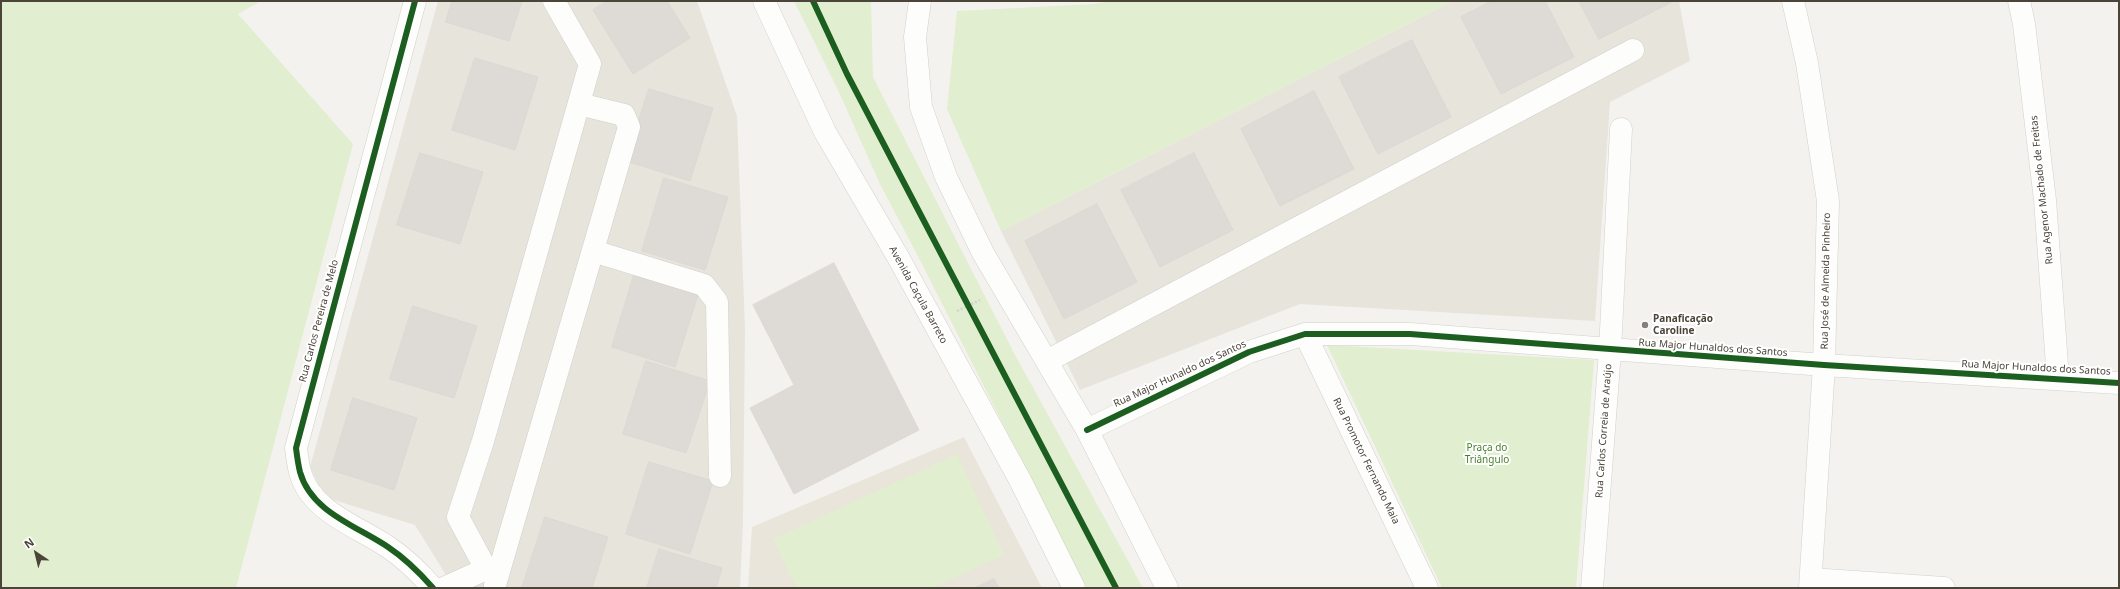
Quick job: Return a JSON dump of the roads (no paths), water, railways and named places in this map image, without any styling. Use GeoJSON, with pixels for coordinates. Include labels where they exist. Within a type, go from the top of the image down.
{"type":"FeatureCollection","features":[{"type":"Feature","properties":{"kind":"street","name":"Rua Carlos Pereira de Melo"},"geometry":{"type":"LineString","coordinates":[[415,1],[296,448],[300,473],[310,492],[330,513],[388,547],[406,560],[433,588]]}},
{"type":"Feature","properties":{"kind":"street"},"geometry":{"type":"LineString","coordinates":[[493,581],[458,517],[483,440],[590,64],[554,1]]}},
{"type":"Feature","properties":{"kind":"street","name":"Avenida Caçula Barreto"},"geometry":{"type":"LineString","coordinates":[[764,1],[825,132],[934,323],[1020,480],[1074,588]]}},
{"type":"Feature","properties":{"kind":"street"},"geometry":{"type":"LineString","coordinates":[[920,1],[915,37],[921,107],[946,177],[983,253],[1087,430],[1167,588]]}},
{"type":"Feature","properties":{"kind":"street","name":"Rua José de Almeida Pinheiro"},"geometry":{"type":"LineString","coordinates":[[1793,1],[1807,63],[1828,201],[1824,365],[1810,584]]}},
{"type":"Feature","properties":{"kind":"street","name":"Rua Agenor Machado de Freitas"},"geometry":{"type":"LineString","coordinates":[[2019,1],[2024,24],[2045,200],[2058,379]]}},
{"type":"Feature","properties":{"kind":"street"},"geometry":{"type":"LineString","coordinates":[[1047,361],[1080,345],[1633,50]]}},
{"type":"Feature","properties":{"kind":"street"},"geometry":{"type":"LineString","coordinates":[[493,581],[629,127],[624,115],[579,104]]}},
{"type":"Feature","properties":{"kind":"street","name":"Rua Carlos Correia de Araújo"},"geometry":{"type":"LineString","coordinates":[[1592,588],[1610,351],[1621,129]]}},
{"type":"Feature","properties":{"kind":"street"},"geometry":{"type":"LineString","coordinates":[[593,251],[704,285],[717,302],[720,476]]}},
{"type":"Feature","properties":{"kind":"street","name":"Rua Major Hunaldos dos Santos"},"geometry":{"type":"LineString","coordinates":[[1305,334],[1410,334],[1610,351],[2119,383]]}},
{"type":"Feature","properties":{"kind":"street","name":"Rua Major Hunaldo dos Santos"},"geometry":{"type":"LineString","coordinates":[[1087,430],[1249,352],[1305,334]]}},
{"type":"Feature","properties":{"kind":"street","name":"Rua Promotor Fernando Maia"},"geometry":{"type":"LineString","coordinates":[[1305,334],[1427,588]]}},
{"type":"Feature","properties":{"kind":"street"},"geometry":{"type":"LineString","coordinates":[[444,588],[493,581]]}},
{"type":"Feature","properties":{"kind":"street"},"geometry":{"type":"LineString","coordinates":[[1810,584],[1944,588]]}},
{"type":"Feature","properties":{"kind":"place","name":"Panaficação Caroline"},"geometry":{"type":"Point","coordinates":[1645,325]}},
{"type":"Feature","properties":{"kind":"park label","name":"Praça do Triângulo"},"geometry":{"type":"Point","coordinates":[1487,454]}}]}
